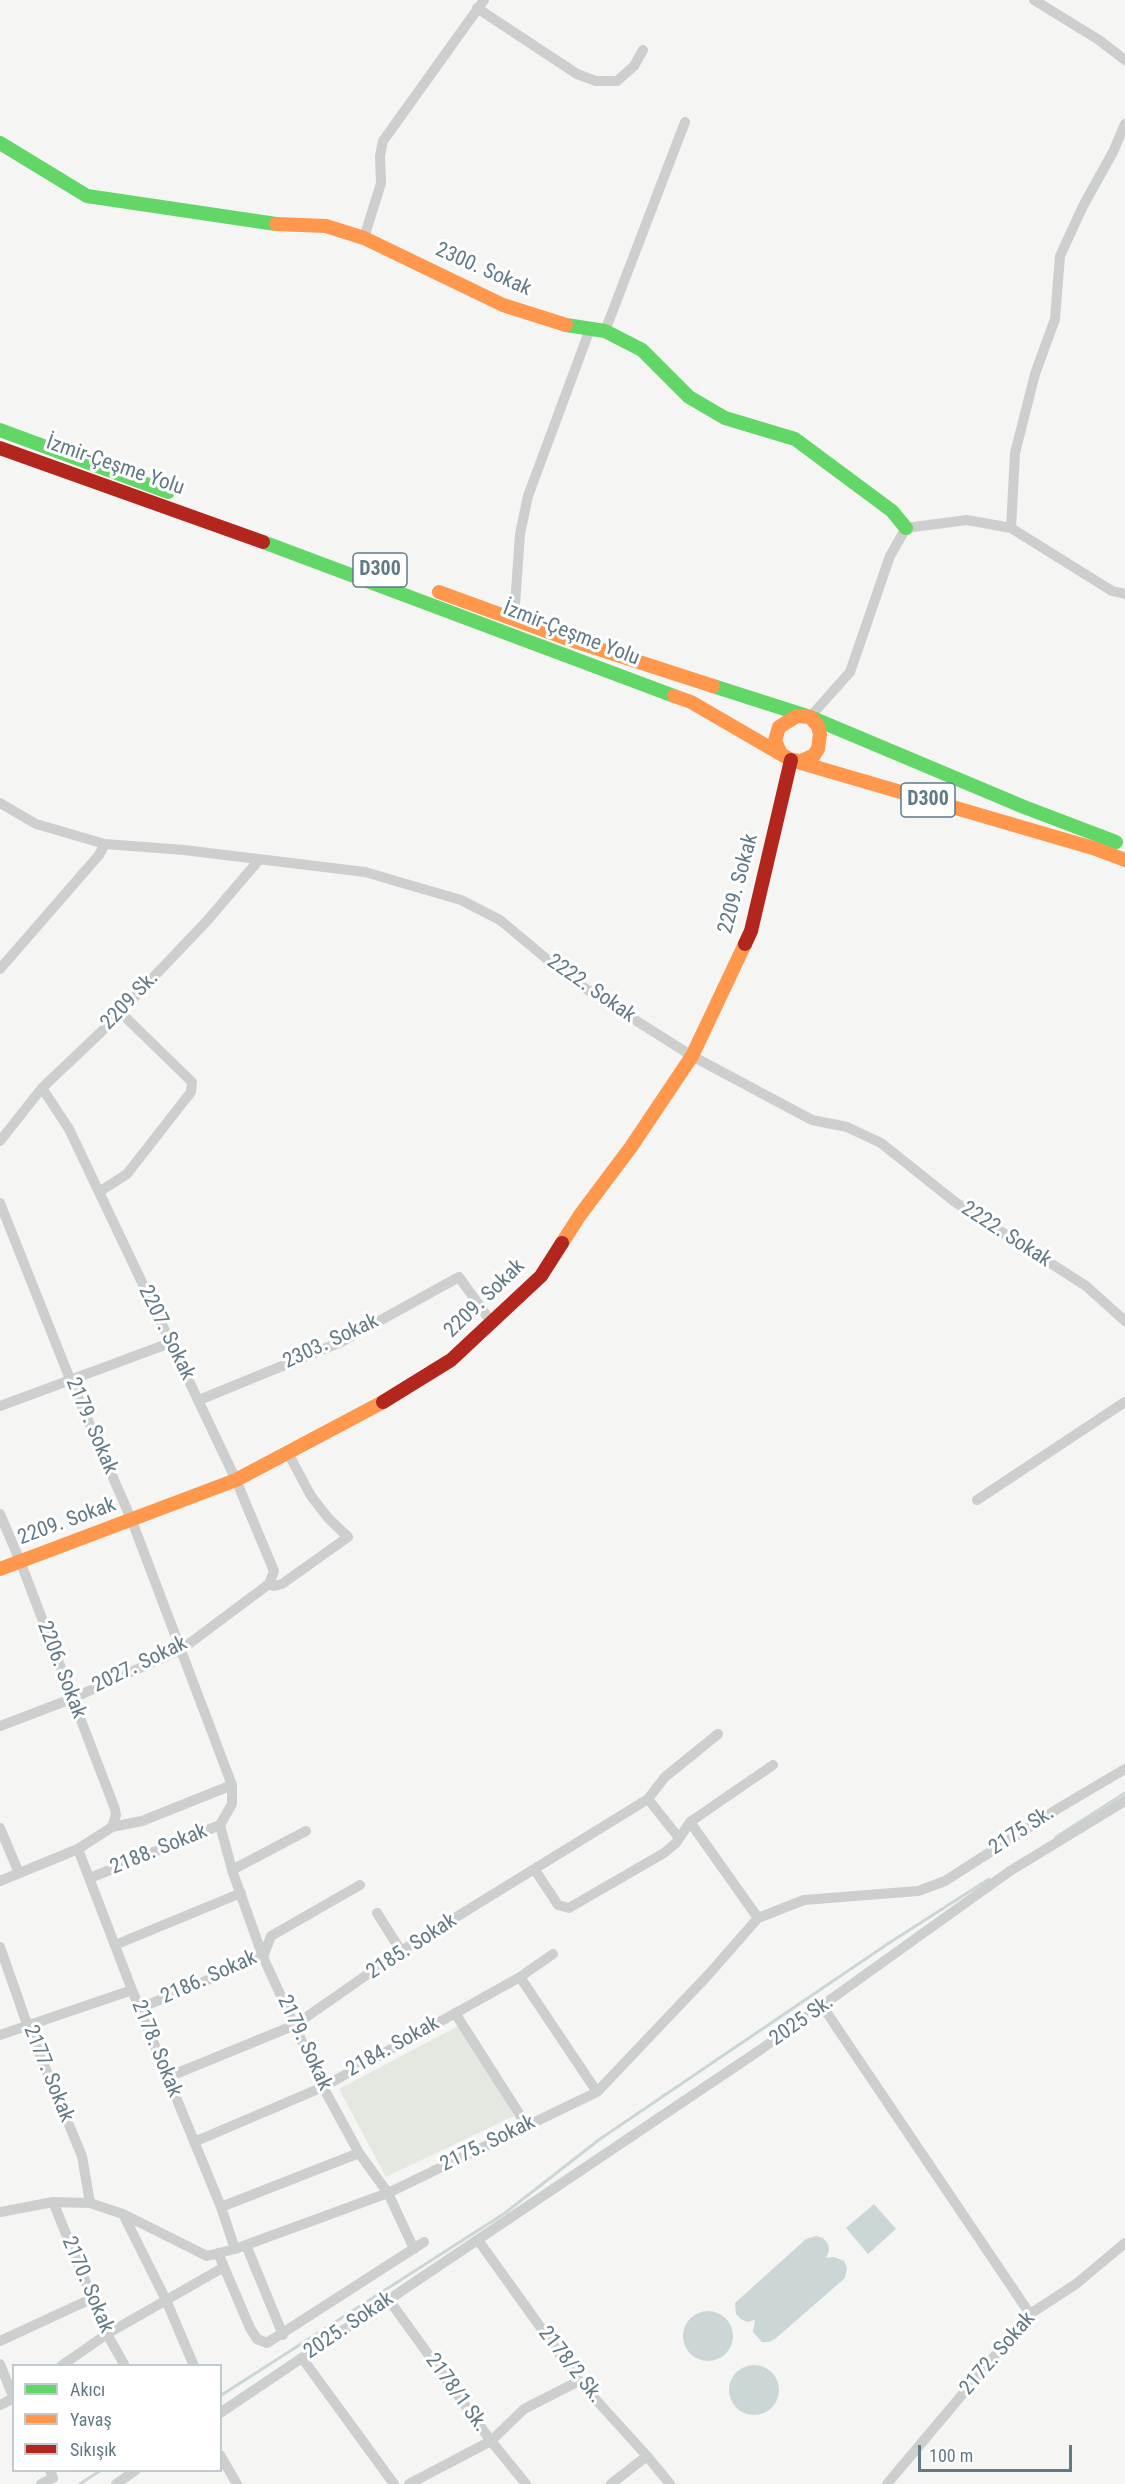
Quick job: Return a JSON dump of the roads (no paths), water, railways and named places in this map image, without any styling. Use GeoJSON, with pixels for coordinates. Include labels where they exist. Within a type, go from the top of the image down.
{"type":"FeatureCollection","features":[{"type":"Feature","properties":{"kind":"main road","name":"2300. Sokak"},"geometry":{"type":"LineString","coordinates":[[0,143],[87,196],[264,223],[326,226],[364,238],[503,305],[571,327],[604,331],[642,350],[689,396],[725,418],[795,439],[892,511],[906,528]]}},
{"type":"Feature","properties":{"kind":"main road","name":"İzmir-Çeşme Yolu"},"geometry":{"type":"LineString","coordinates":[[0,430],[179,496]]}},
{"type":"Feature","properties":{"kind":"main road","name":"İzmir-Çeşme Yolu"},"geometry":{"type":"LineString","coordinates":[[0,448],[312,559],[691,702],[791,760],[1093,848],[1125,860]]}},
{"type":"Feature","properties":{"kind":"main road","name":"İzmir-Çeşme Yolu"},"geometry":{"type":"LineString","coordinates":[[424,586],[565,638],[810,717],[1024,807],[1125,845]]}},
{"type":"Feature","properties":{"kind":"main road"},"geometry":{"type":"LineString","coordinates":[[798,716],[810,717],[818,726],[820,734],[818,749],[808,759],[801,761],[791,760],[781,754],[777,748],[776,734],[779,727],[784,722],[798,716]]}},
{"type":"Feature","properties":{"kind":"main road","name":"2209. Sokak"},"geometry":{"type":"LineString","coordinates":[[0,1569],[236,1480],[362,1415],[451,1360],[541,1276],[580,1215],[631,1147],[692,1056],[751,931],[791,760]]}},
{"type":"Feature","properties":{"kind":"street"},"geometry":{"type":"LineString","coordinates":[[1034,0],[1099,40],[1125,60]]}},
{"type":"Feature","properties":{"kind":"street"},"geometry":{"type":"LineString","coordinates":[[364,238],[381,183],[380,156],[383,141],[480,4],[577,74],[596,81],[617,81],[634,66],[643,50]]}},
{"type":"Feature","properties":{"kind":"street"},"geometry":{"type":"LineString","coordinates":[[604,331],[685,122]]}},
{"type":"Feature","properties":{"kind":"street"},"geometry":{"type":"LineString","coordinates":[[1011,528],[1015,453],[1035,374],[1055,319],[1060,256],[1125,124]]}},
{"type":"Feature","properties":{"kind":"street"},"geometry":{"type":"LineString","coordinates":[[514,619],[520,534],[528,496],[590,329]]}},
{"type":"Feature","properties":{"kind":"street"},"geometry":{"type":"LineString","coordinates":[[810,717],[850,672],[890,556],[906,528],[967,520],[1011,528],[1112,591],[1125,594]]}},
{"type":"Feature","properties":{"kind":"street","name":"2222. Sokak"},"geometry":{"type":"LineString","coordinates":[[1,806],[36,824],[105,844],[184,850],[365,872],[461,900],[500,920],[572,980],[692,1056],[812,1120],[847,1127],[881,1143],[955,1202],[1086,1286],[1125,1321]]}},
{"type":"Feature","properties":{"kind":"street"},"geometry":{"type":"LineString","coordinates":[[0,969],[99,855],[105,844]]}},
{"type":"Feature","properties":{"kind":"street","name":"2209 Sk."},"geometry":{"type":"LineString","coordinates":[[0,1142],[42,1088],[120,1012],[206,922],[259,860]]}},
{"type":"Feature","properties":{"kind":"street"},"geometry":{"type":"LineString","coordinates":[[99,1192],[127,1174],[191,1092],[192,1083],[120,1012]]}},
{"type":"Feature","properties":{"kind":"street","name":"2207. Sokak"},"geometry":{"type":"LineString","coordinates":[[42,1088],[69,1129],[236,1480],[272,1563],[274,1571],[269,1584]]}},
{"type":"Feature","properties":{"kind":"street","name":"2179. Sokak"},"geometry":{"type":"LineString","coordinates":[[0,1203],[70,1379],[132,1521],[232,1785]]}},
{"type":"Feature","properties":{"kind":"street","name":"2303. Sokak"},"geometry":{"type":"LineString","coordinates":[[199,1400],[341,1342],[459,1277],[492,1323]]}},
{"type":"Feature","properties":{"kind":"street"},"geometry":{"type":"LineString","coordinates":[[0,1406],[170,1342]]}},
{"type":"Feature","properties":{"kind":"street"},"geometry":{"type":"LineString","coordinates":[[977,1500],[1125,1402]]}},
{"type":"Feature","properties":{"kind":"street","name":"2027. Sokak"},"geometry":{"type":"LineString","coordinates":[[0,1726],[71,1699],[182,1648],[269,1584],[274,1586],[282,1584],[348,1537],[329,1519],[311,1496],[288,1453]]}},
{"type":"Feature","properties":{"kind":"street","name":"2206. Sokak"},"geometry":{"type":"LineString","coordinates":[[0,1514],[115,1809],[116,1815],[112,1827]]}},
{"type":"Feature","properties":{"kind":"street","name":"2185. Sokak"},"geometry":{"type":"LineString","coordinates":[[168,2077],[295,2025],[401,1952],[648,1799],[665,1777],[718,1734]]}},
{"type":"Feature","properties":{"kind":"street"},"geometry":{"type":"LineString","coordinates":[[535,1870],[558,1905],[569,1908],[664,1853],[679,1838],[690,1822],[773,1765]]}},
{"type":"Feature","properties":{"kind":"street","name":"2175 Sk."},"geometry":{"type":"LineString","coordinates":[[918,1891],[945,1881],[1125,1769]]}},
{"type":"Feature","properties":{"kind":"street"},"geometry":{"type":"LineString","coordinates":[[0,1881],[78,1849],[112,1827],[142,1821],[232,1785]]}},
{"type":"Feature","properties":{"kind":"street","name":"2188. Sokak"},"geometry":{"type":"LineString","coordinates":[[90,1878],[220,1826],[232,1804],[232,1785]]}},
{"type":"Feature","properties":{"kind":"street"},"geometry":{"type":"LineString","coordinates":[[648,1799],[679,1838]]}},
{"type":"Feature","properties":{"kind":"street","name":"2025 Sk."},"geometry":{"type":"LineString","coordinates":[[478,2240],[823,2007],[1011,1871],[1125,1801]]}},
{"type":"Feature","properties":{"kind":"street"},"geometry":{"type":"LineString","coordinates":[[690,1822],[758,1918]]}},
{"type":"Feature","properties":{"kind":"street","name":"2179. Sokak"},"geometry":{"type":"LineString","coordinates":[[220,1826],[232,1870],[263,1957],[323,2087],[360,2153],[388,2193],[414,2249]]}},
{"type":"Feature","properties":{"kind":"street"},"geometry":{"type":"LineString","coordinates":[[0,1828],[19,1873]]}},
{"type":"Feature","properties":{"kind":"street"},"geometry":{"type":"LineString","coordinates":[[232,1870],[306,1831]]}},
{"type":"Feature","properties":{"kind":"street","name":"2178. Sokak"},"geometry":{"type":"LineString","coordinates":[[78,1849],[132,1990],[221,2207],[283,2335]]}},
{"type":"Feature","properties":{"kind":"street","name":"2186. Sokak"},"geometry":{"type":"LineString","coordinates":[[140,2008],[263,1957],[271,1936],[360,1885]]}},
{"type":"Feature","properties":{"kind":"street","name":"2175. Sokak"},"geometry":{"type":"LineString","coordinates":[[0,2212],[53,2202],[90,2203],[123,2214],[207,2256],[241,2247],[388,2193],[597,2092],[710,1974],[758,1918],[804,1900],[918,1891]]}},
{"type":"Feature","properties":{"kind":"street"},"geometry":{"type":"LineString","coordinates":[[115,1945],[241,1893]]}},
{"type":"Feature","properties":{"kind":"street"},"geometry":{"type":"LineString","coordinates":[[376,1913],[401,1952]]}},
{"type":"Feature","properties":{"kind":"street","name":"2177. Sokak"},"geometry":{"type":"LineString","coordinates":[[0,1947],[27,2024],[82,2156],[90,2203]]}},
{"type":"Feature","properties":{"kind":"street","name":"2184. Sokak"},"geometry":{"type":"LineString","coordinates":[[194,2142],[323,2087],[520,1977],[553,1954]]}},
{"type":"Feature","properties":{"kind":"street"},"geometry":{"type":"LineString","coordinates":[[520,1977],[597,2092]]}},
{"type":"Feature","properties":{"kind":"street"},"geometry":{"type":"LineString","coordinates":[[0,2035],[132,1990]]}},
{"type":"Feature","properties":{"kind":"street"},"geometry":{"type":"LineString","coordinates":[[823,2007],[1030,2314]]}},
{"type":"Feature","properties":{"kind":"street"},"geometry":{"type":"LineString","coordinates":[[454,2013],[527,2126]]}},
{"type":"Feature","properties":{"kind":"street"},"geometry":{"type":"LineString","coordinates":[[221,2207],[360,2153]]}},
{"type":"Feature","properties":{"kind":"street","name":"2170. Sokak"},"geometry":{"type":"LineString","coordinates":[[53,2202],[91,2299],[124,2364]]}},
{"type":"Feature","properties":{"kind":"street"},"geometry":{"type":"LineString","coordinates":[[123,2214],[166,2300],[193,2364]]}},
{"type":"Feature","properties":{"kind":"street","name":"2025. Sokak"},"geometry":{"type":"LineString","coordinates":[[222,2412],[478,2240]]}},
{"type":"Feature","properties":{"kind":"street","name":"2178/2 Sk."},"geometry":{"type":"LineString","coordinates":[[478,2240],[579,2381],[670,2484]]}},
{"type":"Feature","properties":{"kind":"street"},"geometry":{"type":"LineString","coordinates":[[218,2253],[257,2339],[267,2343],[283,2335],[424,2242]]}},
{"type":"Feature","properties":{"kind":"street","name":"2172. Sokak"},"geometry":{"type":"LineString","coordinates":[[887,2484],[1030,2314],[1076,2284],[1125,2243]]}},
{"type":"Feature","properties":{"kind":"street"},"geometry":{"type":"LineString","coordinates":[[64,2364],[107,2334],[224,2267]]}},
{"type":"Feature","properties":{"kind":"street"},"geometry":{"type":"LineString","coordinates":[[0,2341],[91,2299]]}},
{"type":"Feature","properties":{"kind":"street","name":"2178/1 Sk."},"geometry":{"type":"LineString","coordinates":[[389,2300],[491,2441],[526,2484]]}},
{"type":"Feature","properties":{"kind":"street"},"geometry":{"type":"LineString","coordinates":[[302,2358],[394,2484]]}},
{"type":"Feature","properties":{"kind":"street"},"geometry":{"type":"LineString","coordinates":[[0,2364],[12,2395]]}},
{"type":"Feature","properties":{"kind":"street"},"geometry":{"type":"LineString","coordinates":[[409,2484],[491,2441],[524,2409],[579,2381]]}},
{"type":"Feature","properties":{"kind":"street"},"geometry":{"type":"LineString","coordinates":[[611,2484],[647,2456]]}},
{"type":"Feature","properties":{"kind":"street"},"geometry":{"type":"LineString","coordinates":[[222,2458],[237,2484]]}},
{"type":"Feature","properties":{"kind":"street"},"geometry":{"type":"LineString","coordinates":[[116,2484],[133,2472]]}},
{"type":"Feature","properties":{"kind":"street"},"geometry":{"type":"LineString","coordinates":[[41,2484],[51,2474]]}},
{"type":"Feature","properties":{"kind":"waterway"},"geometry":{"type":"LineString","coordinates":[[1056,1837],[1125,1793]]}},
{"type":"Feature","properties":{"kind":"waterway"},"geometry":{"type":"LineString","coordinates":[[222,2395],[505,2213],[600,2139],[889,1943],[989,1879]]}},
{"type":"Feature","properties":{"kind":"waterway"},"geometry":{"type":"LineString","coordinates":[[80,2484],[98,2472]]}}]}
